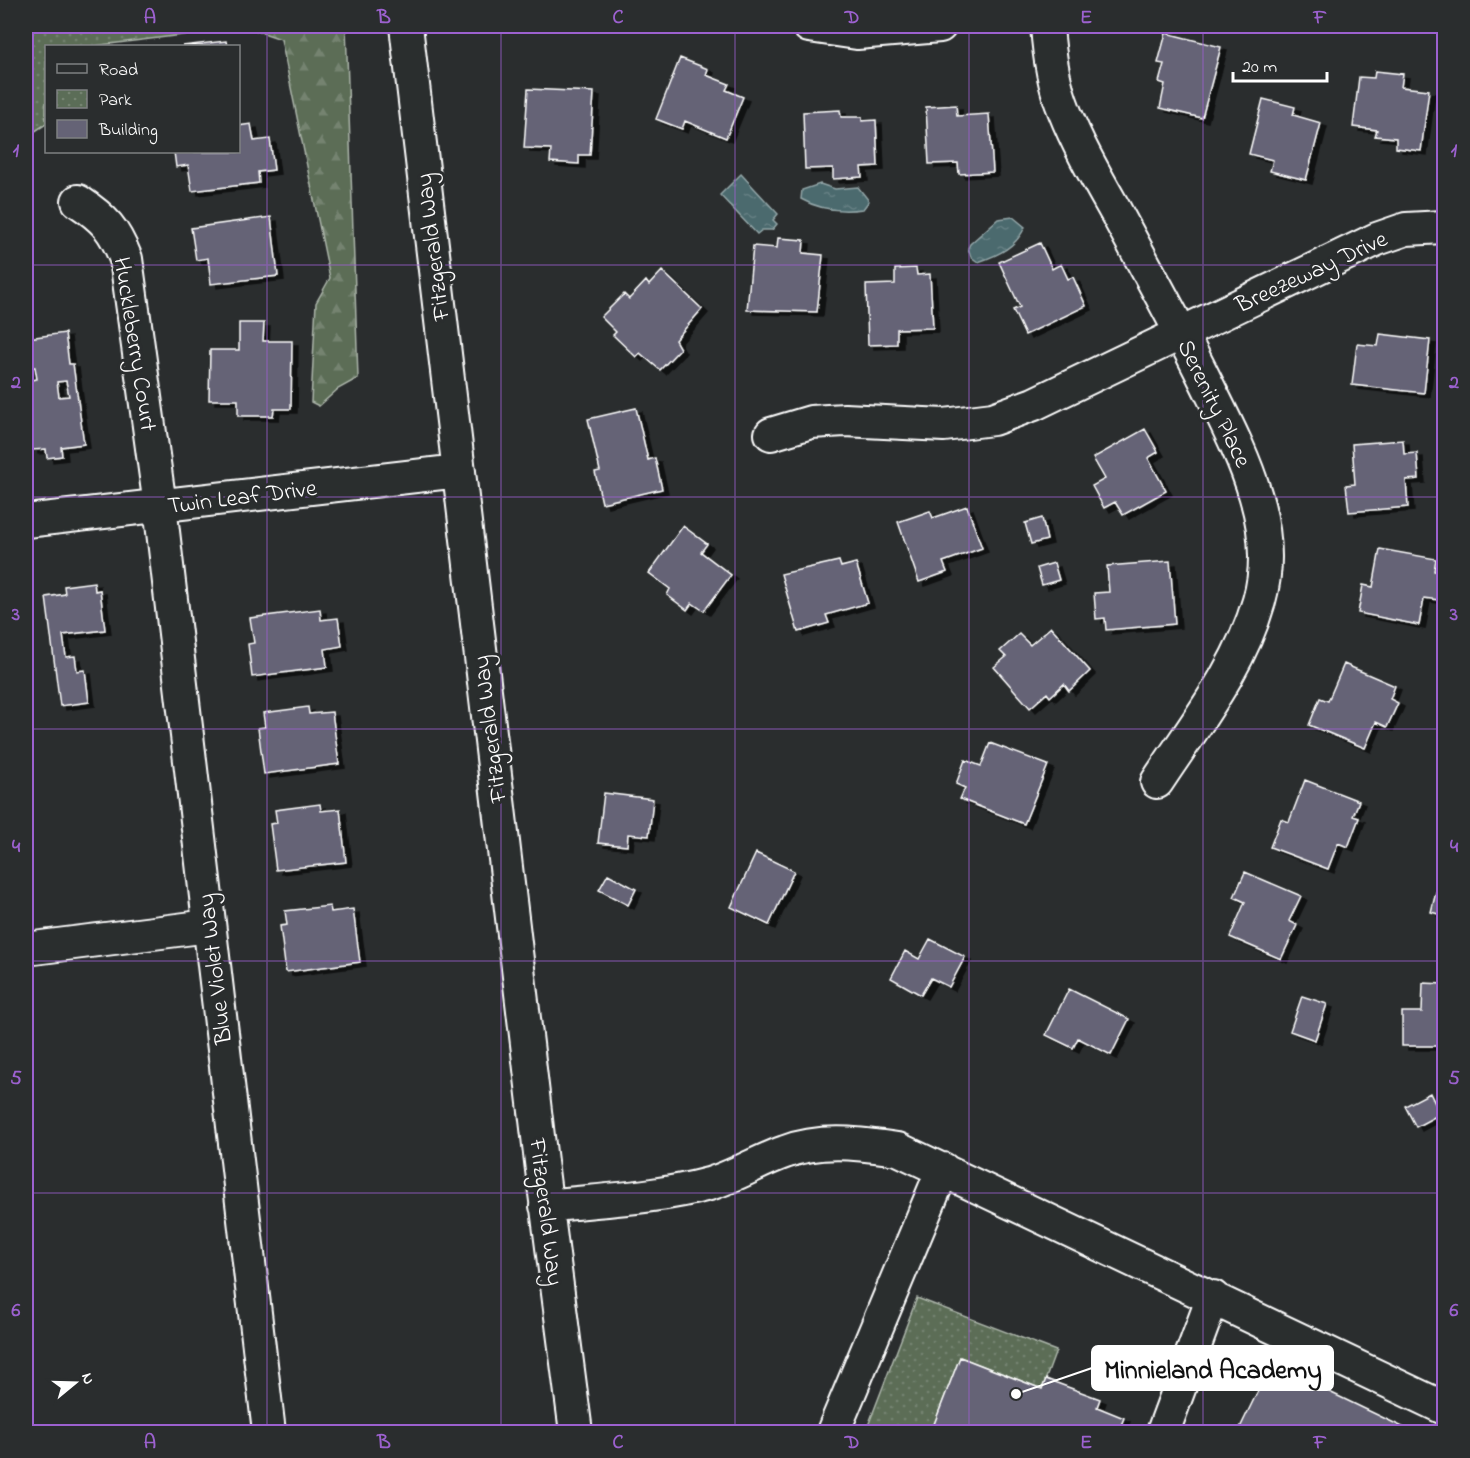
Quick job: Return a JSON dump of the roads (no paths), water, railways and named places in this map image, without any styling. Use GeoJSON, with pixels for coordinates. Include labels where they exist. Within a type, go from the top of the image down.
{"type":"FeatureCollection","features":[{"type":"Feature","properties":{"kind":"street","name":"Fitzgerald Way"},"geometry":{"type":"LineString","coordinates":[[406,26],[546,1206],[576,1432]]}},
{"type":"Feature","properties":{"kind":"street"},"geometry":{"type":"LineString","coordinates":[[808,26],[857,33],[940,26]]}},
{"type":"Feature","properties":{"kind":"street","name":"Serenity Place"},"geometry":{"type":"LineString","coordinates":[[1047,26],[1050,59],[1063,108],[1083,151],[1181,332],[1248,467],[1259,509],[1265,552],[1259,600],[1237,659],[1157,782]]}},
{"type":"Feature","properties":{"kind":"street","name":"Huckleberry Court"},"geometry":{"type":"LineString","coordinates":[[78,201],[99,214],[115,231],[126,259],[160,506]]}},
{"type":"Feature","properties":{"kind":"street","name":"Breezeway Drive"},"geometry":{"type":"LineString","coordinates":[[771,434],[811,422],[845,420],[944,425],[993,419],[1034,404],[1377,239],[1406,229],[1444,227]]}},
{"type":"Feature","properties":{"kind":"street","name":"Twin Leaf Drive"},"geometry":{"type":"LineString","coordinates":[[26,521],[459,471]]}},
{"type":"Feature","properties":{"kind":"street","name":"Blue Violet Way"},"geometry":{"type":"LineString","coordinates":[[160,506],[269,1432]]}},
{"type":"Feature","properties":{"kind":"street"},"geometry":{"type":"LineString","coordinates":[[26,949],[209,926]]}},
{"type":"Feature","properties":{"kind":"street"},"geometry":{"type":"LineString","coordinates":[[546,1206],[656,1193],[709,1184],[785,1151],[816,1144],[851,1142],[898,1149],[1444,1408]]}},
{"type":"Feature","properties":{"kind":"street"},"geometry":{"type":"LineString","coordinates":[[832,1432],[943,1169]]}},
{"type":"Feature","properties":{"kind":"street"},"geometry":{"type":"LineString","coordinates":[[1163,1432],[1213,1297]]}},
{"type":"Feature","properties":{"kind":"water"},"geometry":{"type":"Polygon","coordinates":[[[741,174],[778,214],[773,220],[777,224],[772,230],[762,230],[757,234],[720,195],[741,174]]]}},
{"type":"Feature","properties":{"kind":"water"},"geometry":{"type":"Polygon","coordinates":[[[820,184],[835,189],[858,187],[869,201],[863,209],[838,210],[815,206],[801,199],[802,190],[820,184]]]}},
{"type":"Feature","properties":{"kind":"water"},"geometry":{"type":"Polygon","coordinates":[[[1013,217],[1025,227],[1012,245],[978,262],[971,257],[968,248],[970,244],[998,219],[1013,217]]]}},
{"type":"Feature","properties":{"kind":"place","name":"Minnieland Academy"},"geometry":{"type":"Point","coordinates":[1016,1394]}}]}
